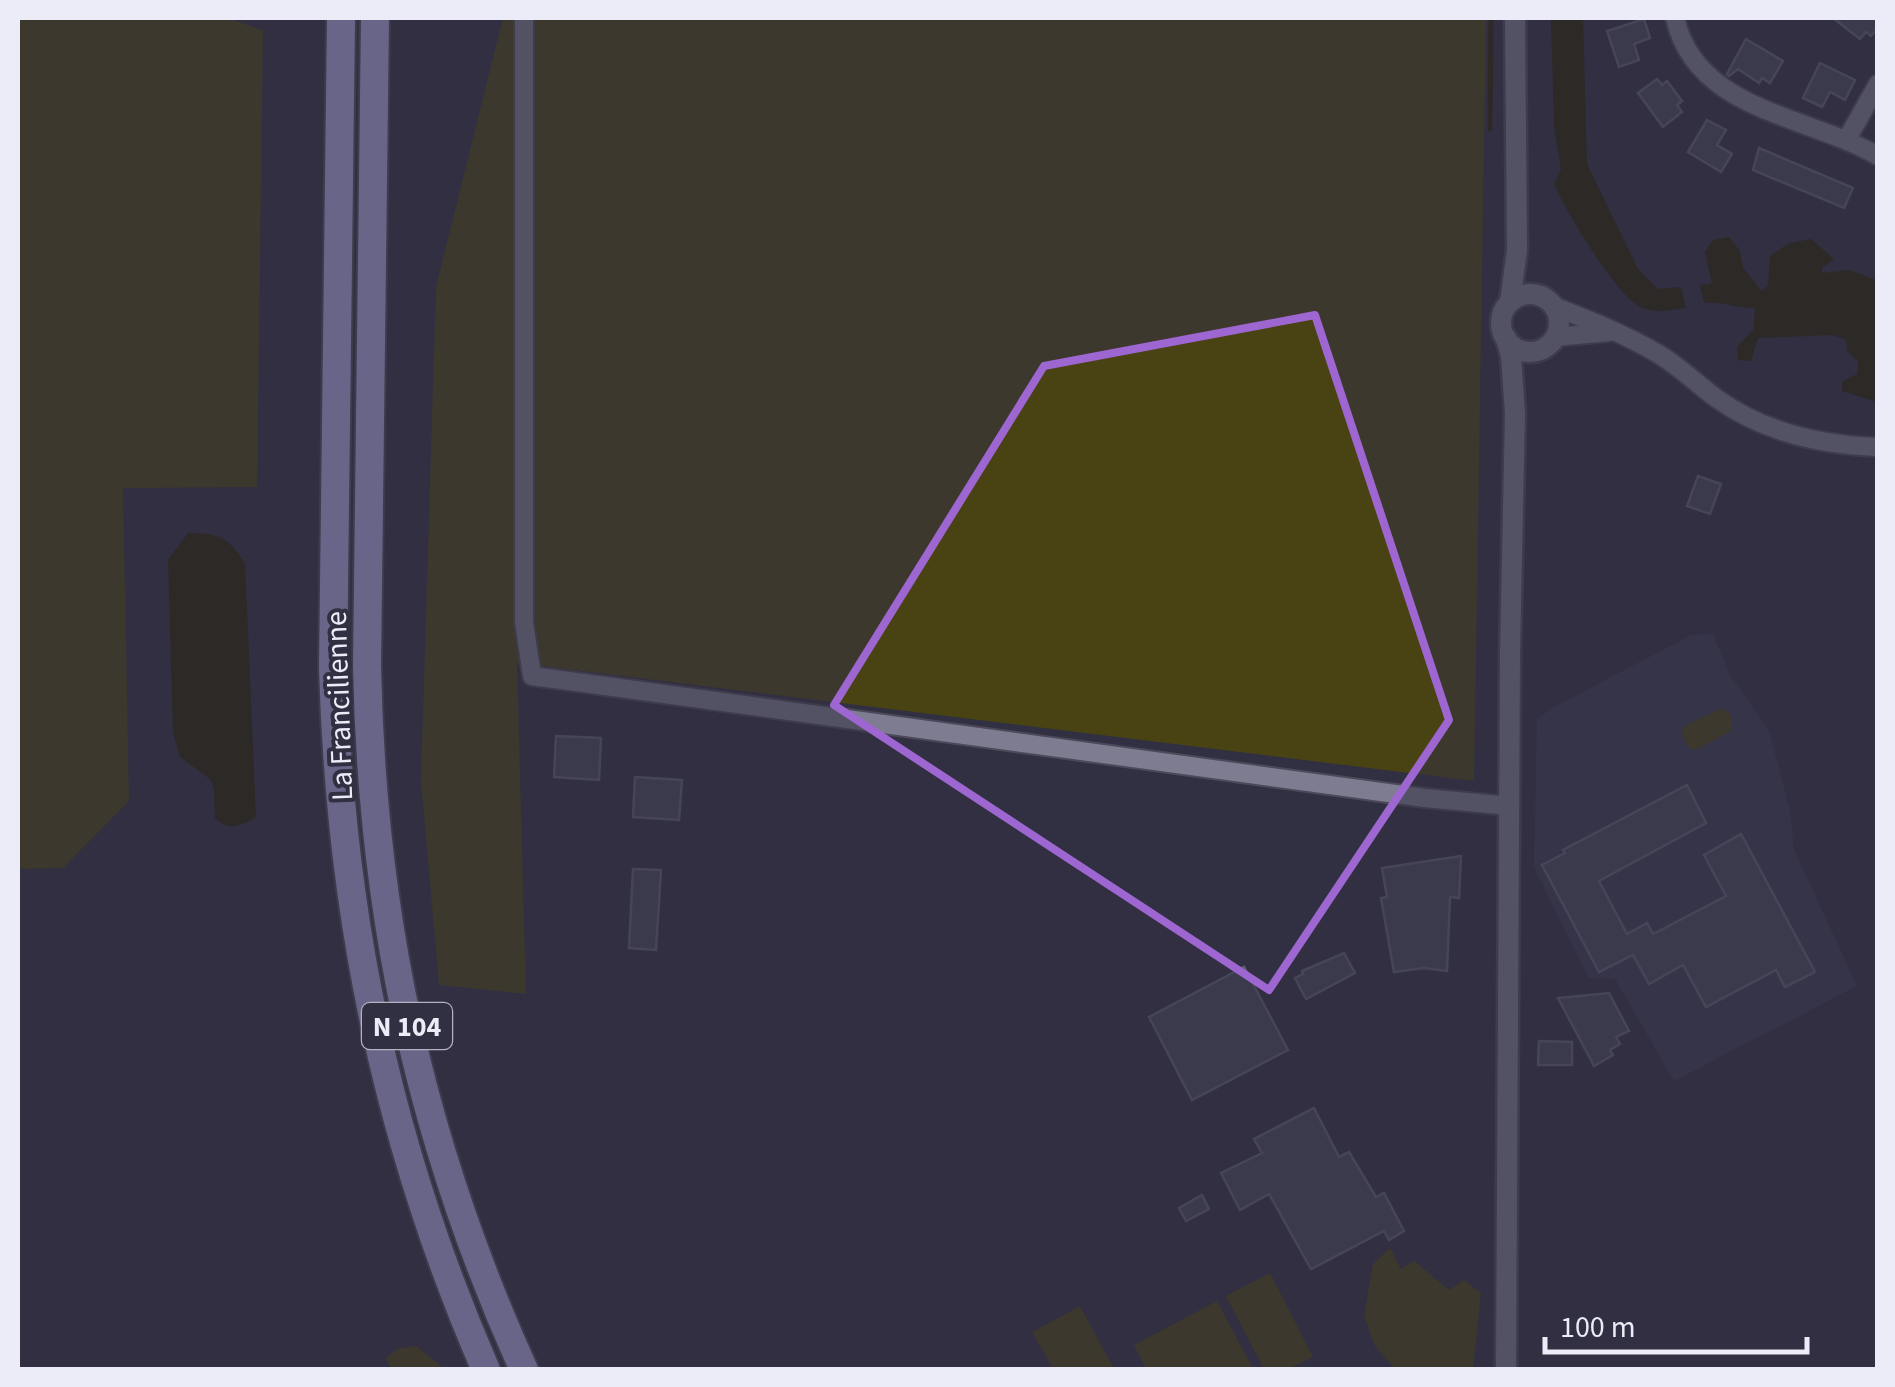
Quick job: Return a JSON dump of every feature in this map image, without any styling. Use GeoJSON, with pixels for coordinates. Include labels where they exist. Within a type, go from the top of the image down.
{"type":"FeatureCollection","features":[{"type":"Feature","properties":{"kind":"highway","name":"La Francilienne"},"geometry":{"type":"LineString","coordinates":[[341,18],[333,668],[335,756],[348,882],[368,1002],[410,1171],[486,1370]]}},
{"type":"Feature","properties":{"kind":"highway","name":"La Francilienne"},"geometry":{"type":"LineString","coordinates":[[375,18],[368,666],[369,755],[383,895],[400,998],[424,1100],[464,1223],[524,1370]]}},
{"type":"Feature","properties":{"kind":"street"},"geometry":{"type":"LineString","coordinates":[[524,18],[524,622],[532,676],[1425,798],[1510,806]]}},
{"type":"Feature","properties":{"kind":"street"},"geometry":{"type":"LineString","coordinates":[[1506,1370],[1516,414],[1512,356],[1501,319],[1510,302],[1517,250],[1515,18]]}},
{"type":"Feature","properties":{"kind":"street"},"geometry":{"type":"LineString","coordinates":[[1676,18],[1685,46],[1702,72],[1720,89],[1848,139],[1878,156]]}},
{"type":"Feature","properties":{"kind":"street"},"geometry":{"type":"LineString","coordinates":[[1848,139],[1878,84]]}},
{"type":"Feature","properties":{"kind":"street"},"geometry":{"type":"LineString","coordinates":[[1516,414],[1522,383],[1558,322],[1517,250]]}},
{"type":"Feature","properties":{"kind":"street"},"geometry":{"type":"LineString","coordinates":[[1510,302],[1524,294],[1612,332],[1664,358],[1718,400],[1779,432],[1839,446],[1878,448]]}},
{"type":"Feature","properties":{"kind":"street"},"geometry":{"type":"LineString","coordinates":[[1506,338],[1520,350],[1612,332]]}},
{"type":"Feature","properties":{"kind":"highlighted area"},"geometry":{"type":"Polygon","coordinates":[[[1315,315],[1449,720],[1269,990],[834,705],[1044,366],[1315,315]]]}},
{"type":"Feature","properties":{"kind":"shaded area"},"geometry":{"type":"Polygon","coordinates":[[[18,18],[227,18],[263,30],[257,487],[123,488],[129,801],[63,868],[18,869],[18,18]]]}},
{"type":"Feature","properties":{"kind":"shaded area"},"geometry":{"type":"Polygon","coordinates":[[[503,18],[1486,18],[1474,781],[517,663],[526,994],[439,985],[421,780],[436,287],[503,18]]]}},
{"type":"Feature","properties":{"kind":"shaded area"},"geometry":{"type":"Polygon","coordinates":[[[1551,18],[1583,18],[1587,164],[1638,269],[1658,289],[1681,287],[1686,308],[1651,310],[1630,299],[1592,251],[1554,184],[1561,169],[1554,126],[1551,18]]]}},
{"type":"Feature","properties":{"kind":"shaded area"},"geometry":{"type":"Polygon","coordinates":[[[1729,237],[1740,251],[1743,268],[1762,291],[1768,286],[1770,256],[1789,243],[1811,239],[1834,259],[1822,268],[1822,273],[1850,270],[1876,280],[1877,402],[1842,391],[1842,382],[1857,374],[1858,361],[1847,351],[1846,340],[1832,335],[1758,338],[1751,361],[1738,360],[1737,347],[1753,330],[1755,308],[1704,303],[1700,285],[1712,284],[1705,252],[1713,240],[1729,237]]]}},
{"type":"Feature","properties":{"kind":"shaded area"},"geometry":{"type":"Polygon","coordinates":[[[188,533],[222,538],[245,563],[256,817],[235,826],[215,818],[210,779],[180,757],[173,733],[168,560],[188,533]]]}},
{"type":"Feature","properties":{"kind":"shaded area"},"geometry":{"type":"Polygon","coordinates":[[[1713,634],[1730,675],[1769,730],[1790,811],[1794,849],[1857,986],[1674,1081],[1615,979],[1589,978],[1534,867],[1537,719],[1691,635],[1713,634]]]}},
{"type":"Feature","properties":{"kind":"shaded area"},"geometry":{"type":"Polygon","coordinates":[[[1722,708],[1732,715],[1732,730],[1696,750],[1689,748],[1682,735],[1683,727],[1722,708]]]}},
{"type":"Feature","properties":{"kind":"shaded area"},"geometry":{"type":"Polygon","coordinates":[[[1390,1248],[1401,1269],[1414,1261],[1449,1290],[1464,1280],[1481,1293],[1473,1369],[1395,1369],[1375,1346],[1364,1316],[1373,1264],[1390,1248]]]}},
{"type":"Feature","properties":{"kind":"shaded area"},"geometry":{"type":"Polygon","coordinates":[[[1270,1273],[1313,1357],[1288,1369],[1264,1369],[1226,1296],[1270,1273]]]}},
{"type":"Feature","properties":{"kind":"shaded area"},"geometry":{"type":"Polygon","coordinates":[[[1217,1301],[1253,1369],[1146,1369],[1134,1345],[1217,1301]]]}},
{"type":"Feature","properties":{"kind":"shaded area"},"geometry":{"type":"Polygon","coordinates":[[[1080,1306],[1114,1369],[1053,1369],[1032,1332],[1080,1306]]]}},
{"type":"Feature","properties":{"kind":"shaded area"},"geometry":{"type":"Polygon","coordinates":[[[416,1346],[445,1369],[391,1369],[386,1358],[399,1348],[416,1346]]]}},
{"type":"Feature","properties":{"kind":"building"},"geometry":{"type":"Polygon","coordinates":[[[1833,18],[1878,18],[1878,28],[1871,36],[1866,32],[1860,39],[1833,18]]]}},
{"type":"Feature","properties":{"kind":"building"},"geometry":{"type":"Polygon","coordinates":[[[1644,19],[1650,38],[1634,44],[1639,60],[1619,67],[1607,31],[1644,19]]]}},
{"type":"Feature","properties":{"kind":"building"},"geometry":{"type":"Polygon","coordinates":[[[1746,39],[1783,61],[1770,83],[1762,78],[1759,83],[1738,69],[1727,74],[1746,39]]]}},
{"type":"Feature","properties":{"kind":"building"},"geometry":{"type":"Polygon","coordinates":[[[1820,63],[1855,80],[1845,100],[1830,92],[1822,107],[1803,98],[1820,63]]]}},
{"type":"Feature","properties":{"kind":"building"},"geometry":{"type":"Polygon","coordinates":[[[1657,79],[1662,85],[1667,81],[1682,101],[1677,105],[1682,112],[1663,127],[1638,93],[1657,79]]]}},
{"type":"Feature","properties":{"kind":"building"},"geometry":{"type":"Polygon","coordinates":[[[1707,120],[1726,130],[1717,145],[1732,154],[1721,172],[1688,152],[1707,120]]]}},
{"type":"Feature","properties":{"kind":"building"},"geometry":{"type":"Polygon","coordinates":[[[1759,148],[1853,188],[1844,208],[1753,170],[1759,148]]]}},
{"type":"Feature","properties":{"kind":"building"},"geometry":{"type":"Polygon","coordinates":[[[1698,476],[1721,484],[1710,514],[1687,506],[1698,476]]]}},
{"type":"Feature","properties":{"kind":"building"},"geometry":{"type":"Polygon","coordinates":[[[556,736],[601,738],[599,780],[554,777],[556,736]]]}},
{"type":"Feature","properties":{"kind":"building"},"geometry":{"type":"Polygon","coordinates":[[[635,777],[682,780],[679,820],[633,817],[635,777]]]}},
{"type":"Feature","properties":{"kind":"building"},"geometry":{"type":"Polygon","coordinates":[[[1687,785],[1706,823],[1599,881],[1627,934],[1647,923],[1653,934],[1726,896],[1704,855],[1741,834],[1815,972],[1785,987],[1776,970],[1706,1007],[1683,965],[1649,984],[1633,955],[1599,972],[1542,865],[1687,785]]]}},
{"type":"Feature","properties":{"kind":"building"},"geometry":{"type":"Polygon","coordinates":[[[1461,856],[1459,898],[1450,897],[1447,971],[1424,968],[1394,972],[1381,898],[1387,897],[1382,868],[1461,856]]]}},
{"type":"Feature","properties":{"kind":"building"},"geometry":{"type":"Polygon","coordinates":[[[633,869],[661,870],[656,950],[629,948],[633,869]]]}},
{"type":"Feature","properties":{"kind":"building"},"geometry":{"type":"Polygon","coordinates":[[[1344,953],[1355,973],[1306,999],[1295,978],[1302,971],[1344,953]]]}},
{"type":"Feature","properties":{"kind":"building"},"geometry":{"type":"Polygon","coordinates":[[[1244,967],[1288,1050],[1192,1100],[1149,1017],[1244,967]]]}},
{"type":"Feature","properties":{"kind":"building"},"geometry":{"type":"Polygon","coordinates":[[[1609,993],[1629,1031],[1616,1037],[1620,1044],[1610,1050],[1613,1055],[1594,1066],[1558,998],[1609,993]]]}},
{"type":"Feature","properties":{"kind":"building"},"geometry":{"type":"Polygon","coordinates":[[[1539,1041],[1572,1042],[1572,1065],[1538,1065],[1539,1041]]]}},
{"type":"Feature","properties":{"kind":"building"},"geometry":{"type":"Polygon","coordinates":[[[1314,1108],[1339,1157],[1349,1152],[1376,1197],[1384,1193],[1404,1231],[1389,1240],[1384,1231],[1311,1269],[1269,1194],[1240,1210],[1221,1173],[1262,1153],[1254,1139],[1314,1108]]]}},
{"type":"Feature","properties":{"kind":"building"},"geometry":{"type":"Polygon","coordinates":[[[1202,1195],[1209,1209],[1186,1221],[1179,1208],[1202,1195]]]}},
{"type":"Feature","properties":{"kind":"waterway"},"geometry":{"type":"LineString","coordinates":[[1490,129],[1491,18]]}}]}
